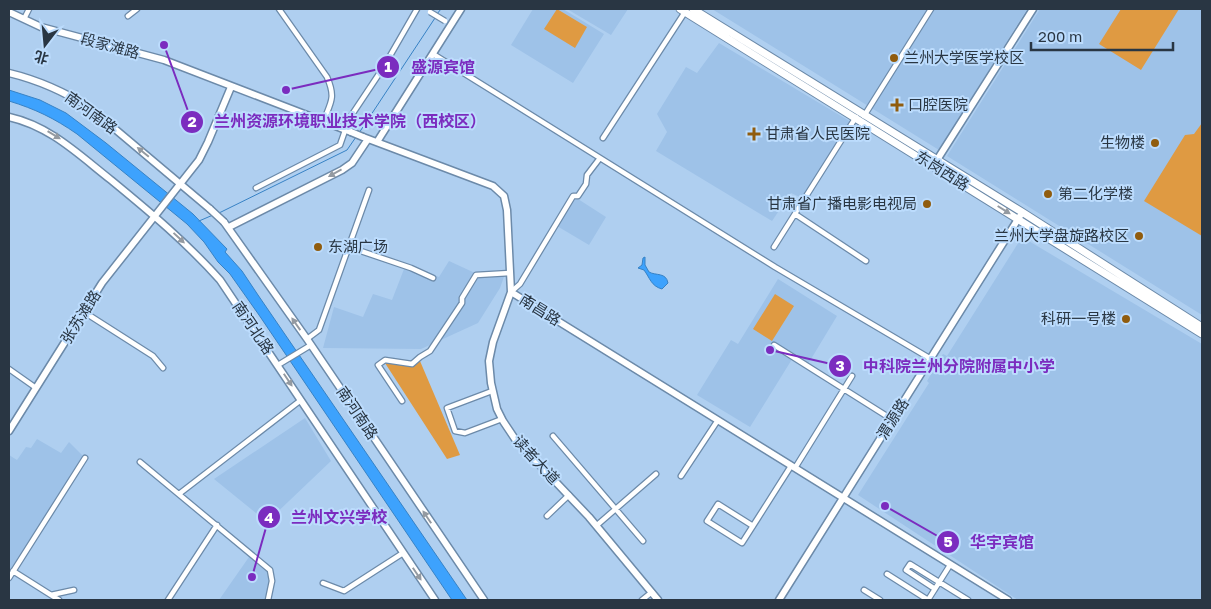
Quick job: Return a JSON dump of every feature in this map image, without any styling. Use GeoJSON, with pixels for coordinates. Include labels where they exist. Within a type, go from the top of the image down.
{"type":"FeatureCollection","features":[{"type":"Feature","properties":{"kind":"main road","name":"东岗西路"},"geometry":{"type":"LineString","coordinates":[[693,9],[937,160],[1202,334]]}},
{"type":"Feature","properties":{"kind":"main road","name":"东岗西路"},"geometry":{"type":"LineString","coordinates":[[683,10],[1202,327]]}},
{"type":"Feature","properties":{"kind":"street"},"geometry":{"type":"LineString","coordinates":[[24,19],[29,9]]}},
{"type":"Feature","properties":{"kind":"street"},"geometry":{"type":"LineString","coordinates":[[128,16],[137,9]]}},
{"type":"Feature","properties":{"kind":"street"},"geometry":{"type":"LineString","coordinates":[[279,9],[332,87],[333,97],[323,122]]}},
{"type":"Feature","properties":{"kind":"street"},"geometry":{"type":"LineString","coordinates":[[256,188],[340,145],[349,119],[383,68],[417,9]]}},
{"type":"Feature","properties":{"kind":"street"},"geometry":{"type":"LineString","coordinates":[[377,142],[433,54],[448,23],[461,9]]}},
{"type":"Feature","properties":{"kind":"street"},"geometry":{"type":"LineString","coordinates":[[864,116],[931,9]]}},
{"type":"Feature","properties":{"kind":"street"},"geometry":{"type":"LineString","coordinates":[[937,160],[1033,9]]}},
{"type":"Feature","properties":{"kind":"street"},"geometry":{"type":"LineString","coordinates":[[428,10],[448,23]]}},
{"type":"Feature","properties":{"kind":"street"},"geometry":{"type":"LineString","coordinates":[[603,138],[683,10]]}},
{"type":"Feature","properties":{"kind":"street","name":"段家滩路"},"geometry":{"type":"LineString","coordinates":[[9,12],[41,27],[164,60],[366,138]]}},
{"type":"Feature","properties":{"kind":"street"},"geometry":{"type":"LineString","coordinates":[[433,54],[776,267],[931,359]]}},
{"type":"Feature","properties":{"kind":"street","name":"南河南路"},"geometry":{"type":"LineString","coordinates":[[9,73],[52,87],[83,104],[181,183],[226,224],[307,339],[484,600]]}},
{"type":"Feature","properties":{"kind":"street"},"geometry":{"type":"LineString","coordinates":[[181,183],[199,160],[231,87]]}},
{"type":"Feature","properties":{"kind":"street","name":"南河北路"},"geometry":{"type":"LineString","coordinates":[[9,117],[40,128],[60,140],[155,216],[202,260],[220,280],[435,600]]}},
{"type":"Feature","properties":{"kind":"street"},"geometry":{"type":"LineString","coordinates":[[774,247],[856,117]]}},
{"type":"Feature","properties":{"kind":"street"},"geometry":{"type":"LineString","coordinates":[[226,224],[342,170],[352,163],[366,138]]}},
{"type":"Feature","properties":{"kind":"street","name":"南昌路"},"geometry":{"type":"LineString","coordinates":[[366,138],[493,186],[504,196],[507,210],[511,292],[1008,600]]}},
{"type":"Feature","properties":{"kind":"street"},"geometry":{"type":"LineString","coordinates":[[511,292],[520,284],[574,196],[578,196],[586,184],[587,175],[600,158]]}},
{"type":"Feature","properties":{"kind":"street","name":"张苏滩路"},"geometry":{"type":"LineString","coordinates":[[9,432],[102,283],[181,183]]}},
{"type":"Feature","properties":{"kind":"street"},"geometry":{"type":"LineString","coordinates":[[307,339],[319,330],[369,190]]}},
{"type":"Feature","properties":{"kind":"street"},"geometry":{"type":"LineString","coordinates":[[795,214],[866,261]]}},
{"type":"Feature","properties":{"kind":"street","name":"渭源路"},"geometry":{"type":"LineString","coordinates":[[780,600],[1020,216]]}},
{"type":"Feature","properties":{"kind":"street"},"geometry":{"type":"LineString","coordinates":[[349,247],[433,278]]}},
{"type":"Feature","properties":{"kind":"street"},"geometry":{"type":"LineString","coordinates":[[402,401],[378,365],[385,360],[412,364],[430,351],[462,303],[462,298],[476,275],[510,273]]}},
{"type":"Feature","properties":{"kind":"street","name":"读者大道"},"geometry":{"type":"LineString","coordinates":[[511,292],[497,329],[489,361],[492,391],[502,419],[516,439],[569,495],[658,600]]}},
{"type":"Feature","properties":{"kind":"street"},"geometry":{"type":"LineString","coordinates":[[84,312],[153,356],[163,368]]}},
{"type":"Feature","properties":{"kind":"street"},"geometry":{"type":"LineString","coordinates":[[278,365],[311,345]]}},
{"type":"Feature","properties":{"kind":"street"},"geometry":{"type":"LineString","coordinates":[[774,345],[893,420]]}},
{"type":"Feature","properties":{"kind":"street"},"geometry":{"type":"LineString","coordinates":[[9,369],[36,388]]}},
{"type":"Feature","properties":{"kind":"street"},"geometry":{"type":"LineString","coordinates":[[753,526],[718,504],[707,521],[742,543],[852,376]]}},
{"type":"Feature","properties":{"kind":"street"},"geometry":{"type":"LineString","coordinates":[[492,391],[447,408],[455,431],[465,434],[502,419]]}},
{"type":"Feature","properties":{"kind":"street"},"geometry":{"type":"LineString","coordinates":[[179,494],[301,400]]}},
{"type":"Feature","properties":{"kind":"street"},"geometry":{"type":"LineString","coordinates":[[681,476],[718,420]]}},
{"type":"Feature","properties":{"kind":"street"},"geometry":{"type":"LineString","coordinates":[[553,436],[643,541]]}},
{"type":"Feature","properties":{"kind":"street"},"geometry":{"type":"LineString","coordinates":[[9,578],[85,458]]}},
{"type":"Feature","properties":{"kind":"street"},"geometry":{"type":"LineString","coordinates":[[140,462],[270,570],[272,581],[268,600]]}},
{"type":"Feature","properties":{"kind":"street"},"geometry":{"type":"LineString","coordinates":[[596,526],[656,474]]}},
{"type":"Feature","properties":{"kind":"street"},"geometry":{"type":"LineString","coordinates":[[547,516],[569,495]]}},
{"type":"Feature","properties":{"kind":"street"},"geometry":{"type":"LineString","coordinates":[[168,600],[216,525]]}},
{"type":"Feature","properties":{"kind":"street"},"geometry":{"type":"LineString","coordinates":[[323,583],[344,591],[403,553]]}},
{"type":"Feature","properties":{"kind":"street"},"geometry":{"type":"LineString","coordinates":[[935,588],[906,570],[910,564],[968,600]]}},
{"type":"Feature","properties":{"kind":"street"},"geometry":{"type":"LineString","coordinates":[[887,574],[928,600],[950,564]]}},
{"type":"Feature","properties":{"kind":"street"},"geometry":{"type":"LineString","coordinates":[[13,571],[60,600]]}},
{"type":"Feature","properties":{"kind":"street"},"geometry":{"type":"LineString","coordinates":[[51,595],[74,590]]}},
{"type":"Feature","properties":{"kind":"street"},"geometry":{"type":"LineString","coordinates":[[864,590],[880,600]]}},
{"type":"Feature","properties":{"kind":"street"},"geometry":{"type":"LineString","coordinates":[[642,600],[652,592]]}},
{"type":"Feature","properties":{"kind":"shaded area"},"geometry":{"type":"Polygon","coordinates":[[[533,9],[563,9],[604,34],[573,83],[511,45],[533,9]]]}},
{"type":"Feature","properties":{"kind":"shaded area"},"geometry":{"type":"Polygon","coordinates":[[[557,9],[587,27],[575,48],[544,29],[557,9]]]}},
{"type":"Feature","properties":{"kind":"shaded area"},"geometry":{"type":"Polygon","coordinates":[[[567,9],[628,9],[611,35],[567,9]]]}},
{"type":"Feature","properties":{"kind":"shaded area","name":"兰州大学医学校区"},"geometry":{"type":"Polygon","coordinates":[[[712,9],[1027,9],[939,150],[712,9]]]}},
{"type":"Feature","properties":{"kind":"shaded area","name":"兰州大学盘旋路校区"},"geometry":{"type":"Polygon","coordinates":[[[1040,9],[1202,9],[1202,315],[947,156],[1040,9]]]}},
{"type":"Feature","properties":{"kind":"shaded area"},"geometry":{"type":"Polygon","coordinates":[[[1121,9],[1179,9],[1141,70],[1099,44],[1121,9]]]}},
{"type":"Feature","properties":{"kind":"shaded area","name":"甘肃省人民医院"},"geometry":{"type":"Polygon","coordinates":[[[719,43],[851,122],[802,198],[791,193],[772,221],[656,151],[667,132],[657,114],[686,67],[697,73],[719,43]]]}},
{"type":"Feature","properties":{"kind":"shaded area"},"geometry":{"type":"Polygon","coordinates":[[[1202,123],[1202,236],[1144,201],[1185,135],[1194,134],[1202,123]]]}},
{"type":"Feature","properties":{"kind":"shaded area"},"geometry":{"type":"Polygon","coordinates":[[[578,199],[606,217],[589,245],[557,226],[573,201],[578,199]]]}},
{"type":"Feature","properties":{"kind":"shaded area"},"geometry":{"type":"Polygon","coordinates":[[[1022,237],[1202,344],[1202,600],[1018,600],[858,495],[929,383],[927,381],[943,354],[947,356],[1022,237]]]}},
{"type":"Feature","properties":{"kind":"shaded area"},"geometry":{"type":"Polygon","coordinates":[[[449,261],[475,273],[506,271],[500,288],[478,323],[421,349],[323,348],[334,307],[363,317],[373,294],[392,300],[406,264],[439,277],[449,261]]]}},
{"type":"Feature","properties":{"kind":"shaded area"},"geometry":{"type":"Polygon","coordinates":[[[778,279],[837,316],[808,364],[794,356],[750,427],[697,395],[731,340],[738,344],[778,279]]]}},
{"type":"Feature","properties":{"kind":"shaded area"},"geometry":{"type":"Polygon","coordinates":[[[775,294],[794,306],[772,341],[753,329],[775,294]]]}},
{"type":"Feature","properties":{"kind":"shaded area"},"geometry":{"type":"Polygon","coordinates":[[[420,361],[460,455],[447,459],[385,363],[410,364],[420,361]]]}},
{"type":"Feature","properties":{"kind":"shaded area"},"geometry":{"type":"Polygon","coordinates":[[[305,418],[331,461],[267,522],[214,479],[305,418]]]}},
{"type":"Feature","properties":{"kind":"shaded area"},"geometry":{"type":"Polygon","coordinates":[[[37,439],[61,453],[69,442],[85,458],[9,581],[9,455],[17,460],[26,447],[31,448],[37,439]]]}},
{"type":"Feature","properties":{"kind":"shaded area"},"geometry":{"type":"Polygon","coordinates":[[[249,557],[267,572],[269,582],[266,600],[219,600],[249,557]]]}},
{"type":"Feature","properties":{"kind":"water"},"geometry":{"type":"Polygon","coordinates":[[[9,90],[40,100],[66,113],[193,214],[227,249],[225,252],[242,271],[467,600],[452,600],[259,315],[230,274],[218,262],[204,242],[187,224],[77,134],[44,114],[9,101],[9,90]]]}},
{"type":"Feature","properties":{"kind":"water"},"geometry":{"type":"Polygon","coordinates":[[[645,257],[645,265],[649,272],[663,276],[667,280],[668,283],[662,289],[653,284],[644,270],[638,268],[642,265],[643,258],[645,257]]]}},
{"type":"Feature","properties":{"kind":"waterway"},"geometry":{"type":"LineString","coordinates":[[437,14],[441,9]]}},
{"type":"Feature","properties":{"kind":"waterway"},"geometry":{"type":"LineString","coordinates":[[359,133],[435,18]]}},
{"type":"Feature","properties":{"kind":"waterway"},"geometry":{"type":"LineString","coordinates":[[219,213],[347,150],[356,137]]}},
{"type":"Feature","properties":{"kind":"waterway"},"geometry":{"type":"LineString","coordinates":[[199,221],[213,215]]}},
{"type":"Feature","properties":{"kind":"place","name":"兰州资源环境职业技术学院（西校区）"},"geometry":{"type":"Point","coordinates":[164,45]}},
{"type":"Feature","properties":{"kind":"place","name":"兰州大学医学校区"},"geometry":{"type":"Point","coordinates":[894,58]}},
{"type":"Feature","properties":{"kind":"place","name":"盛源宾馆"},"geometry":{"type":"Point","coordinates":[286,90]}},
{"type":"Feature","properties":{"kind":"place","name":"口腔医院"},"geometry":{"type":"Point","coordinates":[897,105]}},
{"type":"Feature","properties":{"kind":"place","name":"甘肃省人民医院"},"geometry":{"type":"Point","coordinates":[754,134]}},
{"type":"Feature","properties":{"kind":"place","name":"生物楼"},"geometry":{"type":"Point","coordinates":[1155,143]}},
{"type":"Feature","properties":{"kind":"place","name":"第二化学楼"},"geometry":{"type":"Point","coordinates":[1048,194]}},
{"type":"Feature","properties":{"kind":"place","name":"甘肃省广播电影电视局"},"geometry":{"type":"Point","coordinates":[927,204]}},
{"type":"Feature","properties":{"kind":"place","name":"兰州大学盘旋路校区"},"geometry":{"type":"Point","coordinates":[1139,236]}},
{"type":"Feature","properties":{"kind":"place","name":"东湖广场"},"geometry":{"type":"Point","coordinates":[318,247]}},
{"type":"Feature","properties":{"kind":"place","name":"科研一号楼"},"geometry":{"type":"Point","coordinates":[1126,319]}},
{"type":"Feature","properties":{"kind":"place","name":"中科院兰州分院附属中小学"},"geometry":{"type":"Point","coordinates":[770,350]}},
{"type":"Feature","properties":{"kind":"place","name":"华宇宾馆"},"geometry":{"type":"Point","coordinates":[885,506]}},
{"type":"Feature","properties":{"kind":"place","name":"兰州文兴学校"},"geometry":{"type":"Point","coordinates":[252,577]}}]}
